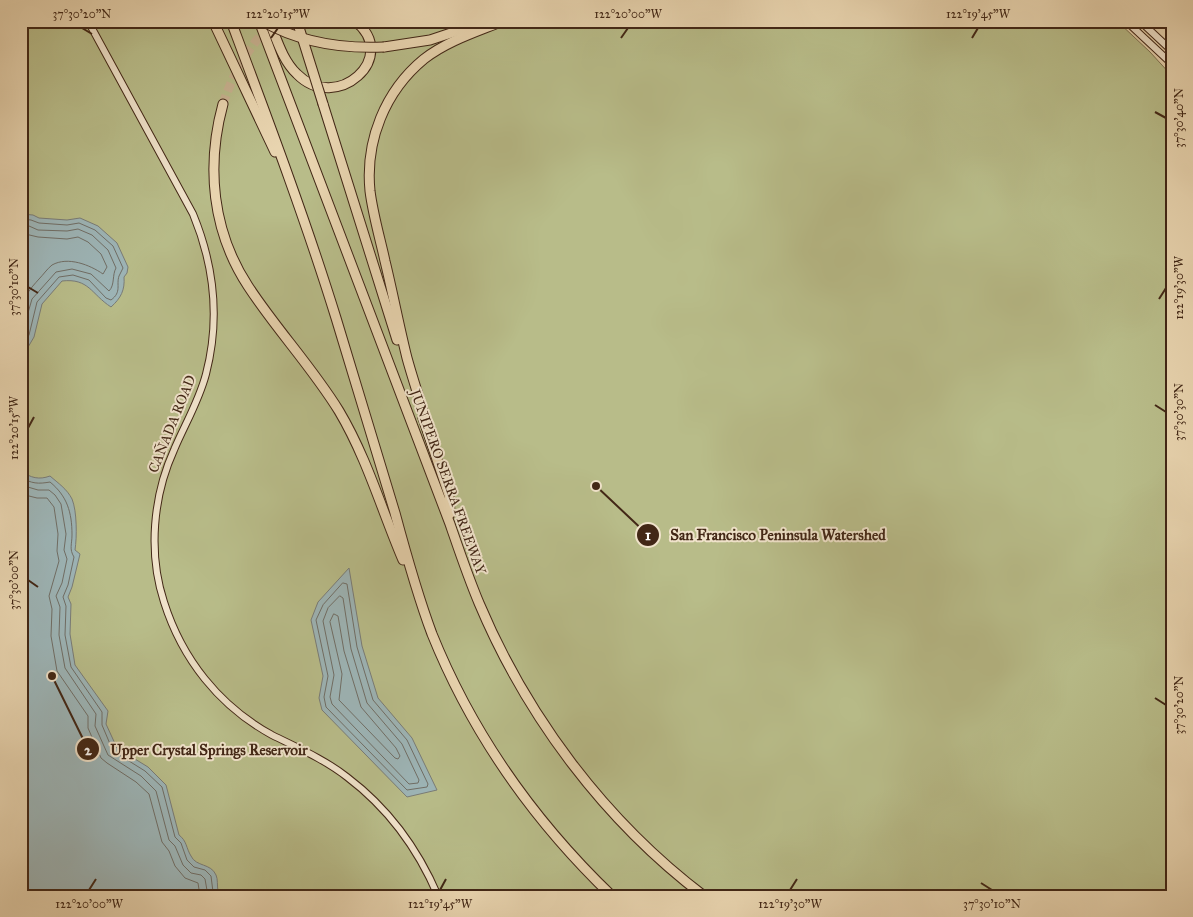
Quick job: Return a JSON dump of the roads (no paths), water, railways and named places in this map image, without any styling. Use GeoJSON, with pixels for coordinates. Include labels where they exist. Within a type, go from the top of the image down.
{"type":"FeatureCollection","features":[{"type":"Feature","properties":{"kind":"highway"},"geometry":{"type":"LineString","coordinates":[[213,21],[292,186]]}},
{"type":"Feature","properties":{"kind":"highway"},"geometry":{"type":"LineString","coordinates":[[231,21],[292,186],[334,312],[417,591],[433,635],[452,678],[474,719],[531,807],[559,841],[612,896]]}},
{"type":"Feature","properties":{"kind":"highway"},"geometry":{"type":"LineString","coordinates":[[260,21],[286,33],[317,42],[345,47],[402,46],[430,40],[487,21]]}},
{"type":"Feature","properties":{"kind":"highway","name":"JUNIPERO SERRA FREEWAY"},"geometry":{"type":"LineString","coordinates":[[260,21],[470,581],[488,624],[509,666],[546,727],[579,772],[630,831],[704,896]]}},
{"type":"Feature","properties":{"kind":"highway"},"geometry":{"type":"LineString","coordinates":[[269,21],[285,57],[294,71],[310,83],[330,87],[341,86],[354,80],[363,71],[368,62],[370,50],[368,39],[364,30],[355,21]]}},
{"type":"Feature","properties":{"kind":"highway"},"geometry":{"type":"LineString","coordinates":[[296,21],[416,399],[426,424]]}},
{"type":"Feature","properties":{"kind":"highway"},"geometry":{"type":"LineString","coordinates":[[450,524],[448,494],[407,357],[373,208],[369,177],[372,145],[379,121],[389,100],[416,66],[446,45],[503,21]]}},
{"type":"Feature","properties":{"kind":"highway"},"geometry":{"type":"LineString","coordinates":[[223,104],[214,145],[213,182],[219,218],[230,253],[254,296],[324,389],[348,427],[363,458],[390,530],[417,591]]}},
{"type":"Feature","properties":{"kind":"main road","name":"CAÑADA ROAD"},"geometry":{"type":"LineString","coordinates":[[88,21],[193,214],[204,244],[211,276],[214,327],[208,367],[196,405],[168,463],[158,499],[155,559],[158,579],[169,618],[177,636],[199,673],[226,702],[257,726],[328,764],[347,777],[381,808],[409,842],[432,880],[438,896]]}},
{"type":"Feature","properties":{"kind":"main road"},"geometry":{"type":"LineString","coordinates":[[1126,21],[1172,64]]}},
{"type":"Feature","properties":{"kind":"main road"},"geometry":{"type":"LineString","coordinates":[[1140,21],[1172,51]]}},
{"type":"Feature","properties":{"kind":"water"},"geometry":{"type":"Polygon","coordinates":[[[21,214],[33,215],[39,218],[67,220],[80,218],[98,226],[117,243],[128,267],[124,277],[122,294],[111,307],[84,284],[62,281],[42,304],[34,337],[21,359],[21,214]]]}},
{"type":"Feature","properties":{"kind":"water"},"geometry":{"type":"Polygon","coordinates":[[[21,471],[35,478],[50,476],[68,492],[74,504],[76,524],[75,550],[80,554],[68,597],[71,604],[70,634],[75,665],[108,711],[106,724],[117,748],[148,767],[166,785],[179,835],[184,840],[193,859],[214,871],[217,877],[218,891],[223,896],[21,896],[21,471]]]}},
{"type":"Feature","properties":{"kind":"water"},"geometry":{"type":"Polygon","coordinates":[[[349,568],[362,646],[378,698],[412,738],[437,790],[407,797],[322,710],[319,698],[323,676],[311,620],[318,602],[349,568]]]}},
{"type":"Feature","properties":{"kind":"tunnel"},"geometry":{"type":"LineString","coordinates":[[223,104],[243,60],[257,39],[274,21]]}},
{"type":"Feature","properties":{"kind":"place","name":"San Francisco Peninsula Watershed"},"geometry":{"type":"Point","coordinates":[596,486]}},
{"type":"Feature","properties":{"kind":"place","name":"Upper Crystal Springs Reservoir"},"geometry":{"type":"Point","coordinates":[52,676]}}]}
